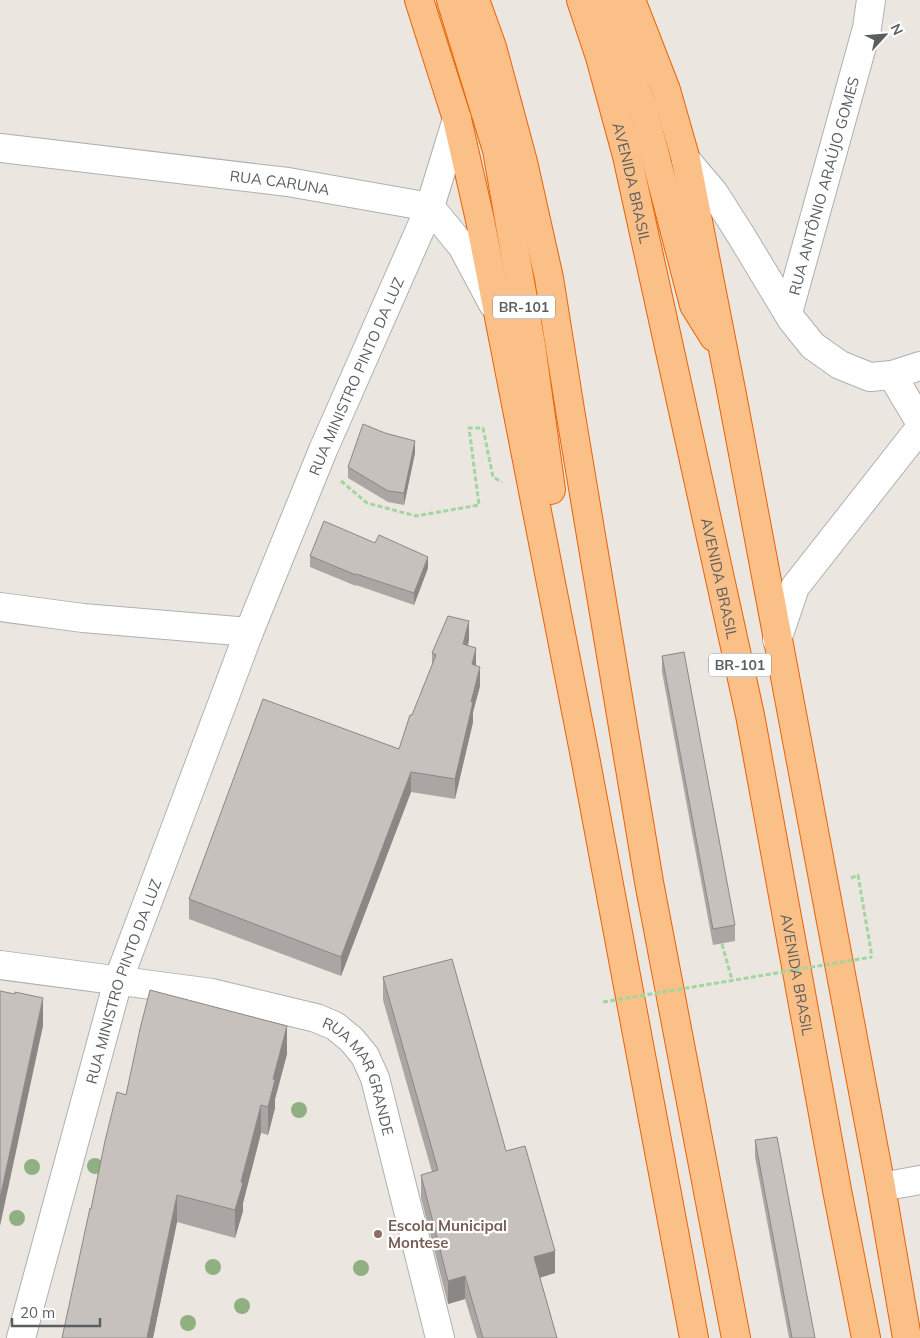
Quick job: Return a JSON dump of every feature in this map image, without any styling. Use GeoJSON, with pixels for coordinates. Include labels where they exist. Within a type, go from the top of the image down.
{"type":"FeatureCollection","features":[{"type":"Feature","properties":{"kind":"highway"},"geometry":{"type":"LineString","coordinates":[[419,0],[457,119],[500,317],[536,503]]}},
{"type":"Feature","properties":{"kind":"highway","name":"BR-101"},"geometry":{"type":"LineString","coordinates":[[451,0],[497,150],[531,345],[552,502],[558,621]]}},
{"type":"Feature","properties":{"kind":"highway","name":"BR-101"},"geometry":{"type":"LineString","coordinates":[[476,0],[492,47],[523,162],[549,278],[570,416],[648,873],[736,1338]]}},
{"type":"Feature","properties":{"kind":"highway","name":"AVENIDA BRASIL"},"geometry":{"type":"LineString","coordinates":[[581,0],[600,57],[627,156],[750,715],[866,1338]]}},
{"type":"Feature","properties":{"kind":"highway","name":"BR-101"},"geometry":{"type":"LineString","coordinates":[[604,0],[643,109],[694,305],[724,353],[881,1187],[906,1338]]}},
{"type":"Feature","properties":{"kind":"highway"},"geometry":{"type":"LineString","coordinates":[[631,0],[666,90],[686,160],[724,353]]}},
{"type":"Feature","properties":{"kind":"highway","name":"BR-101"},"geometry":{"type":"LineString","coordinates":[[536,503],[694,1338]]}},
{"type":"Feature","properties":{"kind":"street","name":"RUA ANTÔNIO ARAÚJO GOMES"},"geometry":{"type":"LineString","coordinates":[[788,313],[867,28],[870,0]]}},
{"type":"Feature","properties":{"kind":"street","name":"RUA MINISTRO PINTO DA LUZ"},"geometry":{"type":"LineString","coordinates":[[21,1338],[118,981],[249,632],[323,450],[430,207],[457,119]]}},
{"type":"Feature","properties":{"kind":"street","name":"RUA CARUNA"},"geometry":{"type":"LineString","coordinates":[[0,148],[288,182],[430,207]]}},
{"type":"Feature","properties":{"kind":"street"},"geometry":{"type":"LineString","coordinates":[[686,160],[714,193],[792,320],[813,346],[840,365],[870,376],[892,375],[920,366]]}},
{"type":"Feature","properties":{"kind":"street"},"geometry":{"type":"LineString","coordinates":[[430,207],[462,246],[500,317]]}},
{"type":"Feature","properties":{"kind":"street"},"geometry":{"type":"LineString","coordinates":[[892,375],[920,422]]}},
{"type":"Feature","properties":{"kind":"street"},"geometry":{"type":"LineString","coordinates":[[777,640],[795,587],[920,428]]}},
{"type":"Feature","properties":{"kind":"street"},"geometry":{"type":"LineString","coordinates":[[0,607],[83,618],[249,632]]}},
{"type":"Feature","properties":{"kind":"street","name":"RUA MAR GRANDE"},"geometry":{"type":"LineString","coordinates":[[0,965],[212,993],[308,1016],[335,1026],[352,1040],[365,1056],[375,1078],[440,1338]]}},
{"type":"Feature","properties":{"kind":"street"},"geometry":{"type":"LineString","coordinates":[[881,1187],[920,1180]]}},
{"type":"Feature","properties":{"kind":"path"},"geometry":{"type":"LineString","coordinates":[[323,450],[342,483],[367,503],[416,516],[479,504],[469,428],[483,428],[492,477],[536,503]]}},
{"type":"Feature","properties":{"kind":"path"},"geometry":{"type":"LineString","coordinates":[[722,944],[732,980]]}},
{"type":"Feature","properties":{"kind":"path"},"geometry":{"type":"LineString","coordinates":[[602,1002],[872,957]]}},
{"type":"Feature","properties":{"kind":"building"},"geometry":{"type":"Polygon","coordinates":[[[363,424],[385,433],[415,441],[404,493],[388,491],[348,467],[363,424]]]}},
{"type":"Feature","properties":{"kind":"building"},"geometry":{"type":"Polygon","coordinates":[[[324,521],[375,543],[379,535],[428,557],[414,593],[356,575],[310,556],[324,521]]]}},
{"type":"Feature","properties":{"kind":"building"},"geometry":{"type":"Polygon","coordinates":[[[448,616],[469,621],[463,644],[476,648],[472,664],[480,667],[455,779],[411,772],[341,957],[189,899],[263,699],[399,749],[410,715],[412,715],[436,655],[432,653],[448,616]]]}},
{"type":"Feature","properties":{"kind":"building"},"geometry":{"type":"Polygon","coordinates":[[[684,652],[735,925],[713,929],[662,656],[684,652]]]}},
{"type":"Feature","properties":{"kind":"building"},"geometry":{"type":"Polygon","coordinates":[[[452,959],[506,1151],[525,1146],[555,1251],[534,1257],[557,1338],[483,1338],[465,1276],[448,1281],[421,1175],[438,1170],[383,977],[452,959]]]}},
{"type":"Feature","properties":{"kind":"building"},"geometry":{"type":"Polygon","coordinates":[[[150,990],[287,1026],[273,1079],[275,1080],[268,1107],[261,1105],[235,1210],[177,1195],[147,1338],[62,1338],[117,1092],[126,1095],[150,990]]]}},
{"type":"Feature","properties":{"kind":"building"},"geometry":{"type":"Polygon","coordinates":[[[0,991],[43,998],[0,1198],[0,991]]]}},
{"type":"Feature","properties":{"kind":"building"},"geometry":{"type":"Polygon","coordinates":[[[777,1137],[815,1338],[792,1338],[755,1140],[777,1137]]]}},
{"type":"Feature","properties":{"kind":"place","name":"Escola Municipal Montese"},"geometry":{"type":"Point","coordinates":[378,1234]}}]}
